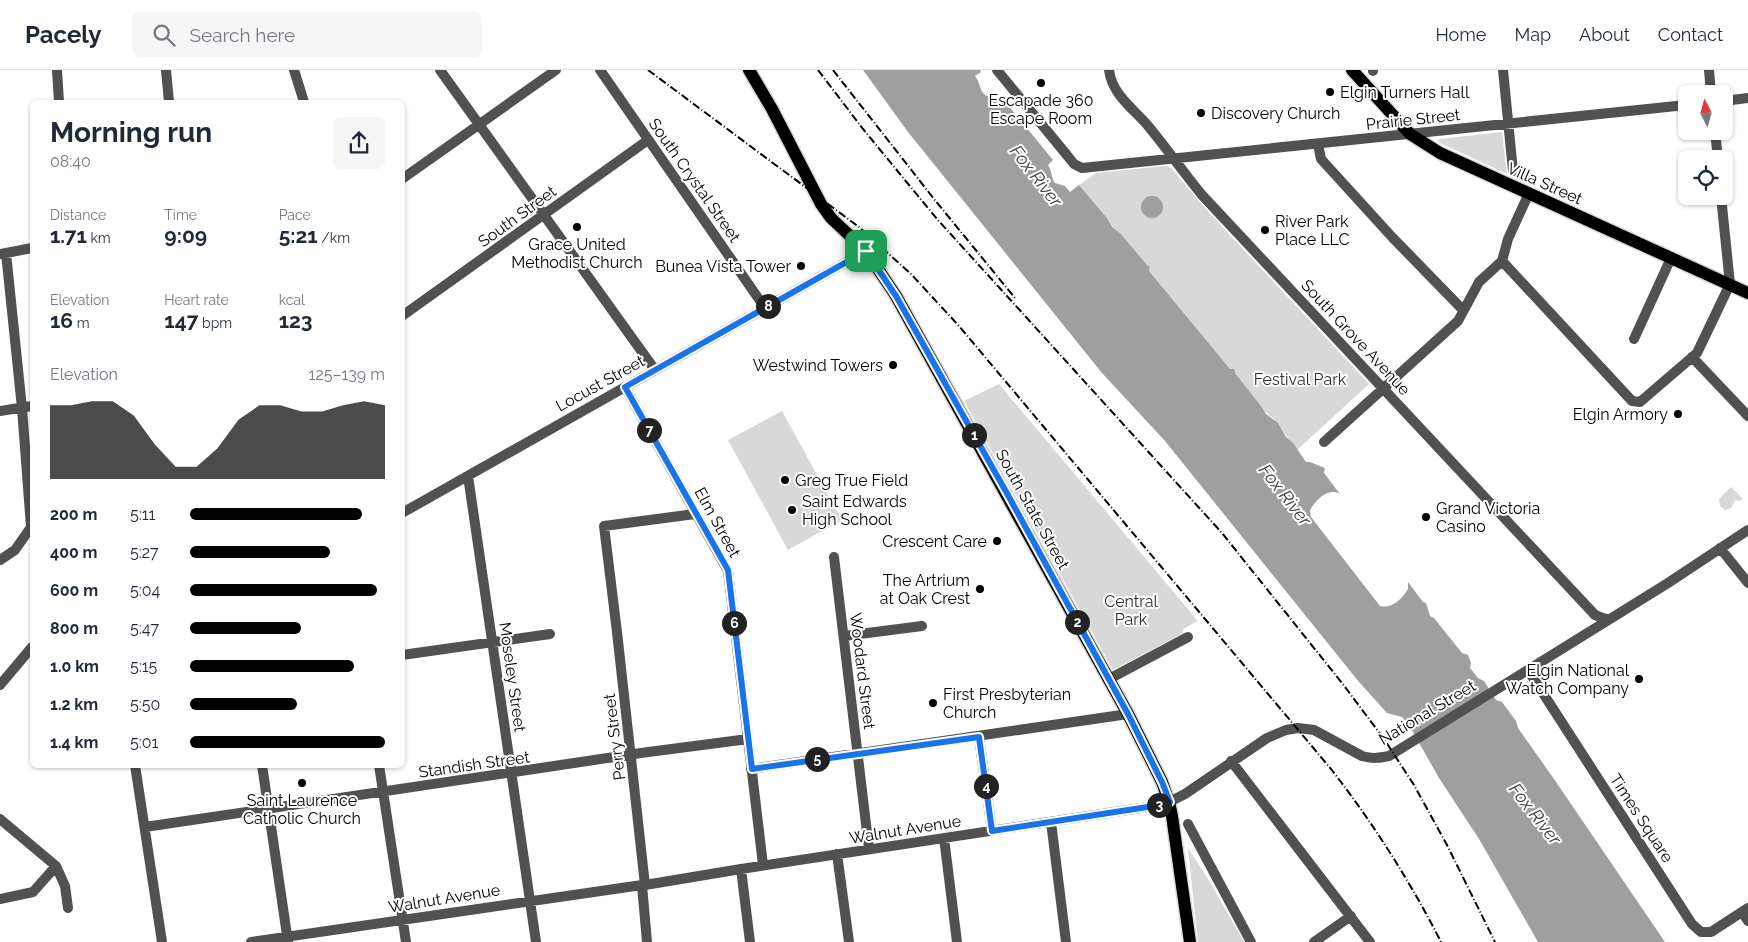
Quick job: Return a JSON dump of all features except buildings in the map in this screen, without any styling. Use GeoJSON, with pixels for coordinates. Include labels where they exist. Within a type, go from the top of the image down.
{"type":"FeatureCollection","features":[{"type":"Feature","properties":{"kind":"main road","name":"South State Street"},"geometry":{"type":"LineString","coordinates":[[749,70],[772,109],[820,204],[831,218],[866,251],[896,296],[1128,714],[1170,802],[1190,942]]}},
{"type":"Feature","properties":{"kind":"main road","name":"Villa Street"},"geometry":{"type":"LineString","coordinates":[[1352,70],[1410,134],[1440,153],[1748,293]]}},
{"type":"Feature","properties":{"kind":"street"},"geometry":{"type":"LineString","coordinates":[[57,70],[59,100]]}},
{"type":"Feature","properties":{"kind":"street"},"geometry":{"type":"LineString","coordinates":[[166,70],[169,100]]}},
{"type":"Feature","properties":{"kind":"street"},"geometry":{"type":"LineString","coordinates":[[294,70],[303,100]]}},
{"type":"Feature","properties":{"kind":"street"},"geometry":{"type":"LineString","coordinates":[[440,70],[655,370]]}},
{"type":"Feature","properties":{"kind":"street"},"geometry":{"type":"LineString","coordinates":[[405,177],[556,70]]}},
{"type":"Feature","properties":{"kind":"street","name":"South Crystal Street"},"geometry":{"type":"LineString","coordinates":[[600,70],[765,308]]}},
{"type":"Feature","properties":{"kind":"street","name":"Prairie Street"},"geometry":{"type":"LineString","coordinates":[[997,70],[1074,164],[1082,168],[1678,106]]}},
{"type":"Feature","properties":{"kind":"street","name":"South Grove Avenue"},"geometry":{"type":"LineString","coordinates":[[1109,70],[1111,80],[1118,92],[1202,195],[1595,615],[1599,626]]}},
{"type":"Feature","properties":{"kind":"street"},"geometry":{"type":"LineString","coordinates":[[1503,70],[1514,171]]}},
{"type":"Feature","properties":{"kind":"street"},"geometry":{"type":"LineString","coordinates":[[1709,70],[1710,85]]}},
{"type":"Feature","properties":{"kind":"street"},"geometry":{"type":"LineString","coordinates":[[1733,100],[1748,98]]}},
{"type":"Feature","properties":{"kind":"street","name":"South Street"},"geometry":{"type":"LineString","coordinates":[[405,314],[648,140]]}},
{"type":"Feature","properties":{"kind":"street"},"geometry":{"type":"LineString","coordinates":[[1318,144],[1320,157],[1326,165],[1380,225],[1463,310]]}},
{"type":"Feature","properties":{"kind":"street"},"geometry":{"type":"LineString","coordinates":[[1324,442],[1458,321],[1479,282],[1502,261],[1508,239],[1529,193]]}},
{"type":"Feature","properties":{"kind":"street"},"geometry":{"type":"LineString","coordinates":[[1502,261],[1632,401],[1636,403],[1642,401],[1699,350],[1730,284],[1722,205]]}},
{"type":"Feature","properties":{"kind":"street"},"geometry":{"type":"LineString","coordinates":[[30,248],[3,254],[27,407],[30,497]]}},
{"type":"Feature","properties":{"kind":"street","name":"Locust Street"},"geometry":{"type":"LineString","coordinates":[[405,511],[866,251]]}},
{"type":"Feature","properties":{"kind":"street"},"geometry":{"type":"LineString","coordinates":[[1634,339],[1671,258]]}},
{"type":"Feature","properties":{"kind":"street"},"geometry":{"type":"LineString","coordinates":[[1692,358],[1748,416]]}},
{"type":"Feature","properties":{"kind":"street","name":"Elm Street"},"geometry":{"type":"LineString","coordinates":[[625,387],[728,570],[763,865]]}},
{"type":"Feature","properties":{"kind":"street"},"geometry":{"type":"LineString","coordinates":[[0,411],[27,407]]}},
{"type":"Feature","properties":{"kind":"street","name":"Moseley Street"},"geometry":{"type":"LineString","coordinates":[[468,476],[536,942]]}},
{"type":"Feature","properties":{"kind":"street","name":"Perry Street"},"geometry":{"type":"LineString","coordinates":[[647,942],[638,812],[604,526],[695,514]]}},
{"type":"Feature","properties":{"kind":"street"},"geometry":{"type":"LineString","coordinates":[[0,560],[14,550],[30,528]]}},
{"type":"Feature","properties":{"kind":"street","name":"National Street"},"geometry":{"type":"LineString","coordinates":[[1170,802],[1185,794],[1267,738],[1292,729],[1314,730],[1362,756],[1378,759],[1389,756],[1668,583],[1748,530]]}},
{"type":"Feature","properties":{"kind":"street"},"geometry":{"type":"LineString","coordinates":[[1720,548],[1748,583]]}},
{"type":"Feature","properties":{"kind":"street","name":"Woodard Street"},"geometry":{"type":"LineString","coordinates":[[834,556],[869,849]]}},
{"type":"Feature","properties":{"kind":"street","name":"South Grove Avenue"},"geometry":{"type":"LineString","coordinates":[[1595,615],[1608,620]]}},
{"type":"Feature","properties":{"kind":"street"},"geometry":{"type":"LineString","coordinates":[[844,636],[922,626]]}},
{"type":"Feature","properties":{"kind":"street"},"geometry":{"type":"LineString","coordinates":[[405,655],[550,634]]}},
{"type":"Feature","properties":{"kind":"street"},"geometry":{"type":"LineString","coordinates":[[1109,679],[1188,637]]}},
{"type":"Feature","properties":{"kind":"street"},"geometry":{"type":"LineString","coordinates":[[0,685],[30,649]]}},
{"type":"Feature","properties":{"kind":"street","name":"Times Square"},"geometry":{"type":"LineString","coordinates":[[1528,670],[1692,924],[1701,932],[1711,932],[1745,910],[1748,921]]}},
{"type":"Feature","properties":{"kind":"street"},"geometry":{"type":"LineString","coordinates":[[752,769],[1128,714]]}},
{"type":"Feature","properties":{"kind":"street"},"geometry":{"type":"LineString","coordinates":[[979,737],[992,831]]}},
{"type":"Feature","properties":{"kind":"street","name":"Standish Street"},"geometry":{"type":"LineString","coordinates":[[145,827],[748,739]]}},
{"type":"Feature","properties":{"kind":"street"},"geometry":{"type":"LineString","coordinates":[[1231,762],[1370,942]]}},
{"type":"Feature","properties":{"kind":"street"},"geometry":{"type":"LineString","coordinates":[[135,768],[162,942]]}},
{"type":"Feature","properties":{"kind":"street"},"geometry":{"type":"LineString","coordinates":[[262,768],[287,939]]}},
{"type":"Feature","properties":{"kind":"street"},"geometry":{"type":"LineString","coordinates":[[380,768],[406,942]]}},
{"type":"Feature","properties":{"kind":"street","name":"Walnut Avenue"},"geometry":{"type":"LineString","coordinates":[[251,942],[287,939],[403,919],[643,885],[1170,802]]}},
{"type":"Feature","properties":{"kind":"street"},"geometry":{"type":"LineString","coordinates":[[0,819],[56,866],[65,886],[68,908]]}},
{"type":"Feature","properties":{"kind":"street"},"geometry":{"type":"LineString","coordinates":[[1051,822],[1066,942]]}},
{"type":"Feature","properties":{"kind":"street"},"geometry":{"type":"LineString","coordinates":[[1188,824],[1251,942]]}},
{"type":"Feature","properties":{"kind":"street"},"geometry":{"type":"LineString","coordinates":[[944,838],[957,942]]}},
{"type":"Feature","properties":{"kind":"street"},"geometry":{"type":"LineString","coordinates":[[837,854],[849,942]]}},
{"type":"Feature","properties":{"kind":"street"},"geometry":{"type":"LineString","coordinates":[[0,899],[33,892],[56,866]]}},
{"type":"Feature","properties":{"kind":"street"},"geometry":{"type":"LineString","coordinates":[[740,869],[750,942]]}},
{"type":"Feature","properties":{"kind":"street"},"geometry":{"type":"LineString","coordinates":[[1314,942],[1350,916]]}},
{"type":"Feature","properties":{"kind":"green space"},"geometry":{"type":"Polygon","coordinates":[[[1502,132],[1507,174],[1437,140],[1439,139],[1502,132]]]}},
{"type":"Feature","properties":{"kind":"green space","name":"Festival Park"},"geometry":{"type":"Polygon","coordinates":[[[1168,166],[1172,169],[1213,217],[1369,384],[1297,450],[1274,419],[1264,411],[1235,373],[1149,271],[1150,266],[1120,233],[1112,227],[1107,218],[1079,185],[1096,173],[1168,166]]]}},
{"type":"Feature","properties":{"kind":"green space","name":"Central Park"},"geometry":{"type":"Polygon","coordinates":[[[999,384],[1198,621],[1183,629],[1182,634],[1113,670],[964,401],[999,384]]]}},
{"type":"Feature","properties":{"kind":"green space","name":"Greg True Field"},"geometry":{"type":"Polygon","coordinates":[[[782,411],[842,520],[788,550],[728,440],[782,411]]]}},
{"type":"Feature","properties":{"kind":"green space"},"geometry":{"type":"Polygon","coordinates":[[[1731,487],[1743,499],[1735,500],[1732,507],[1725,510],[1720,506],[1719,499],[1731,487]]]}},
{"type":"Feature","properties":{"kind":"green space"},"geometry":{"type":"Polygon","coordinates":[[[1188,848],[1210,882],[1244,942],[1198,942],[1188,848]]]}},
{"type":"Feature","properties":{"kind":"water","name":"Fox River"},"geometry":{"type":"Polygon","coordinates":[[[863,70],[980,70],[981,72],[975,76],[983,93],[993,97],[998,104],[1003,99],[1053,160],[1048,165],[1055,183],[1065,186],[1070,192],[1079,185],[1107,218],[1112,227],[1120,233],[1150,266],[1149,271],[1230,369],[1234,369],[1235,373],[1266,414],[1278,423],[1286,437],[1293,443],[1306,462],[1325,468],[1324,473],[1340,494],[1331,492],[1323,496],[1310,510],[1311,517],[1380,606],[1393,605],[1400,600],[1408,589],[1408,582],[1423,602],[1426,603],[1430,616],[1434,618],[1462,653],[1468,655],[1471,663],[1470,668],[1478,678],[1484,681],[1496,700],[1502,702],[1516,721],[1518,728],[1665,942],[1538,942],[1479,839],[1439,778],[1409,725],[1402,717],[1387,713],[1359,682],[1165,441],[1102,373],[908,132],[863,70]]]}},
{"type":"Feature","properties":{"kind":"water"},"geometry":{"type":"Polygon","coordinates":[[[1152,196],[1160,199],[1163,207],[1160,215],[1152,218],[1144,215],[1141,207],[1144,199],[1152,196]]]}},
{"type":"Feature","properties":{"kind":"railway"},"geometry":{"type":"LineString","coordinates":[[648,70],[859,227],[911,274],[959,326],[1331,769],[1362,810],[1390,853],[1417,897],[1441,942]]}},
{"type":"Feature","properties":{"kind":"railway"},"geometry":{"type":"LineString","coordinates":[[818,70],[863,129],[937,219],[1222,533],[1342,683],[1384,739],[1414,785],[1447,845],[1495,942]]}},
{"type":"Feature","properties":{"kind":"railway"},"geometry":{"type":"LineString","coordinates":[[833,70],[934,199],[1015,298]]}},
{"type":"Feature","properties":{"kind":"place","name":"Escapade 360 Escape Room"},"geometry":{"type":"Point","coordinates":[1041,83]}},
{"type":"Feature","properties":{"kind":"place","name":"Elgin Turners Hall"},"geometry":{"type":"Point","coordinates":[1330,92]}},
{"type":"Feature","properties":{"kind":"place","name":"Discovery Church"},"geometry":{"type":"Point","coordinates":[1201,113]}},
{"type":"Feature","properties":{"kind":"place","name":"Grace United Methodist Church"},"geometry":{"type":"Point","coordinates":[577,227]}},
{"type":"Feature","properties":{"kind":"place","name":"River Park Place LLC"},"geometry":{"type":"Point","coordinates":[1265,230]}},
{"type":"Feature","properties":{"kind":"place","name":"Bunea Vista Tower"},"geometry":{"type":"Point","coordinates":[801,266]}},
{"type":"Feature","properties":{"kind":"place","name":"Westwind Towers"},"geometry":{"type":"Point","coordinates":[893,365]}},
{"type":"Feature","properties":{"kind":"place","name":"Elgin Armory"},"geometry":{"type":"Point","coordinates":[1678,414]}},
{"type":"Feature","properties":{"kind":"place","name":"Greg True Field"},"geometry":{"type":"Point","coordinates":[785,480]}},
{"type":"Feature","properties":{"kind":"place","name":"Saint Edwards High School"},"geometry":{"type":"Point","coordinates":[792,510]}},
{"type":"Feature","properties":{"kind":"place","name":"Grand Victoria Casino"},"geometry":{"type":"Point","coordinates":[1426,517]}},
{"type":"Feature","properties":{"kind":"place","name":"Crescent Care"},"geometry":{"type":"Point","coordinates":[997,541]}},
{"type":"Feature","properties":{"kind":"place","name":"The Artrium at Oak Crest"},"geometry":{"type":"Point","coordinates":[980,589]}},
{"type":"Feature","properties":{"kind":"place","name":"Elgin National Watch Company"},"geometry":{"type":"Point","coordinates":[1639,679]}},
{"type":"Feature","properties":{"kind":"place","name":"First Presbyterian Church"},"geometry":{"type":"Point","coordinates":[933,703]}},
{"type":"Feature","properties":{"kind":"place","name":"Saint Laurence Catholic Church"},"geometry":{"type":"Point","coordinates":[302,783]}},
{"type":"Feature","properties":{"kind":"route"},"geometry":{"type":"LineString","coordinates":[[866,251],[896,296],[1009,497],[1128,714],[1170,802],[992,831],[979,737],[752,769],[728,570],[625,387],[866,251]]}}]}
